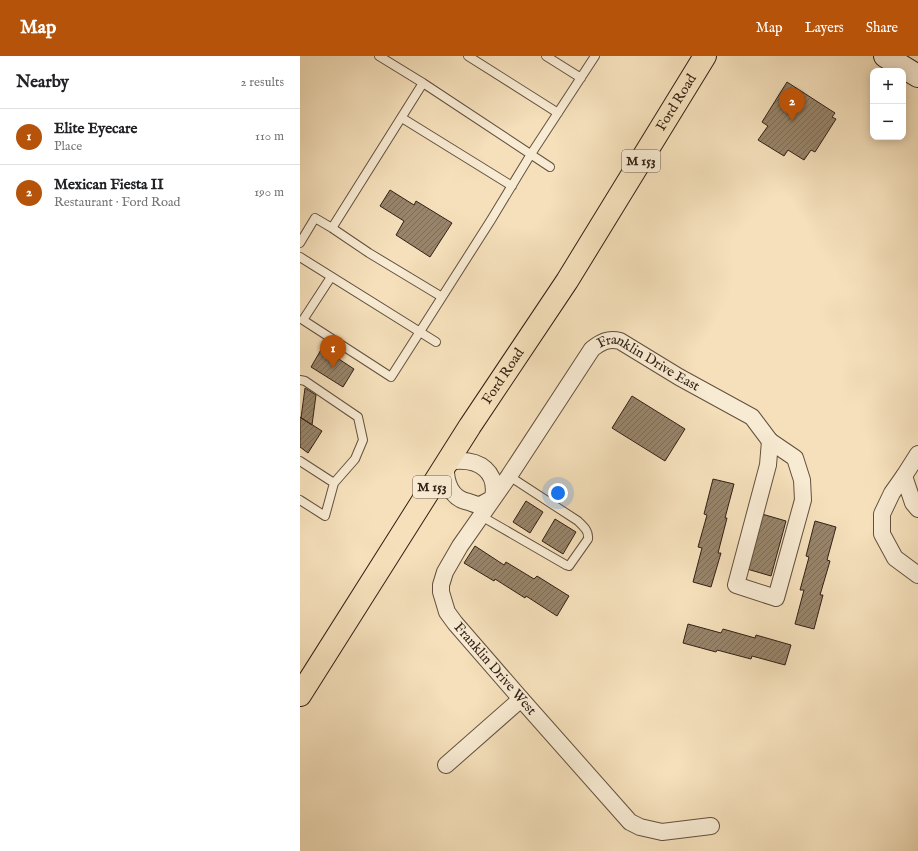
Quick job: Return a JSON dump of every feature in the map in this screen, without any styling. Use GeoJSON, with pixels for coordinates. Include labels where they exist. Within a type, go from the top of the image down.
{"type":"FeatureCollection","features":[{"type":"Feature","properties":{"kind":"main road","name":"Ford Road"},"geometry":{"type":"LineString","coordinates":[[300,695],[470,426],[567,281],[705,56]]}},
{"type":"Feature","properties":{"kind":"street"},"geometry":{"type":"LineString","coordinates":[[885,56],[918,76]]}},
{"type":"Feature","properties":{"kind":"street","name":"Franklin Drive East"},"geometry":{"type":"LineString","coordinates":[[493,498],[592,349],[598,344],[611,339],[620,341],[679,377],[752,417],[770,441],[795,458],[802,480],[803,500],[776,598],[736,585],[768,464],[770,441]]}},
{"type":"Feature","properties":{"kind":"street"},"geometry":{"type":"LineString","coordinates":[[918,454],[892,493],[882,514],[882,534],[895,558],[918,575]]}},
{"type":"Feature","properties":{"kind":"street"},"geometry":{"type":"LineString","coordinates":[[465,460],[474,462],[483,467],[491,476],[495,487],[493,498],[479,505],[462,501],[454,495],[448,486],[445,476],[446,465],[455,461],[465,460]]}},
{"type":"Feature","properties":{"kind":"street"},"geometry":{"type":"LineString","coordinates":[[904,476],[913,503],[918,509]]}},
{"type":"Feature","properties":{"kind":"street","name":"Franklin Drive West"},"geometry":{"type":"LineString","coordinates":[[493,498],[460,546],[445,572],[441,585],[442,597],[447,612],[520,699],[630,822],[640,827],[662,832],[711,826]]}},
{"type":"Feature","properties":{"kind":"street"},"geometry":{"type":"LineString","coordinates":[[446,765],[520,699]]}},
{"type":"Feature","properties":{"kind":"lane"},"geometry":{"type":"LineString","coordinates":[[379,56],[423,83],[550,167]]}},
{"type":"Feature","properties":{"kind":"lane"},"geometry":{"type":"LineString","coordinates":[[468,56],[558,113]]}},
{"type":"Feature","properties":{"kind":"lane"},"geometry":{"type":"LineString","coordinates":[[546,56],[581,78]]}},
{"type":"Feature","properties":{"kind":"lane"},"geometry":{"type":"LineString","coordinates":[[331,277],[303,320],[391,377],[531,154],[596,56]]}},
{"type":"Feature","properties":{"kind":"lane"},"geometry":{"type":"LineString","coordinates":[[332,228],[423,83]]}},
{"type":"Feature","properties":{"kind":"lane"},"geometry":{"type":"LineString","coordinates":[[402,118],[512,186]]}},
{"type":"Feature","properties":{"kind":"lane"},"geometry":{"type":"LineString","coordinates":[[300,243],[315,218],[369,253],[442,296]]}},
{"type":"Feature","properties":{"kind":"lane"},"geometry":{"type":"LineString","coordinates":[[300,257],[436,342]]}},
{"type":"Feature","properties":{"kind":"lane"},"geometry":{"type":"LineString","coordinates":[[300,380],[305,381],[358,417],[363,440],[355,459],[334,482],[325,516],[300,500]]}},
{"type":"Feature","properties":{"kind":"lane"},"geometry":{"type":"LineString","coordinates":[[300,461],[334,482]]}},
{"type":"Feature","properties":{"kind":"lane"},"geometry":{"type":"LineString","coordinates":[[481,516],[542,553],[569,566],[588,539],[586,529],[578,522],[509,476]]}},
{"type":"Feature","properties":{"kind":"building"},"geometry":{"type":"Polygon","coordinates":[[[787,82],[835,113],[832,117],[836,119],[815,152],[811,150],[804,160],[788,150],[784,156],[758,140],[768,126],[762,122],[787,82]]]}},
{"type":"Feature","properties":{"kind":"building"},"geometry":{"type":"Polygon","coordinates":[[[390,190],[414,205],[416,201],[452,223],[430,257],[396,235],[404,221],[380,206],[390,190]]]}},
{"type":"Feature","properties":{"kind":"building"},"geometry":{"type":"Polygon","coordinates":[[[322,348],[354,369],[343,387],[311,367],[322,348]]]}},
{"type":"Feature","properties":{"kind":"building"},"geometry":{"type":"Polygon","coordinates":[[[305,388],[316,395],[312,425],[301,418],[305,388]]]}},
{"type":"Feature","properties":{"kind":"building"},"geometry":{"type":"Polygon","coordinates":[[[632,396],[685,429],[665,461],[612,428],[632,396]]]}},
{"type":"Feature","properties":{"kind":"building"},"geometry":{"type":"Polygon","coordinates":[[[300,417],[322,431],[308,453],[300,447],[300,417]]]}},
{"type":"Feature","properties":{"kind":"building"},"geometry":{"type":"Polygon","coordinates":[[[713,479],[734,484],[718,553],[721,553],[711,587],[693,582],[702,548],[698,547],[707,515],[704,514],[713,479]]]}},
{"type":"Feature","properties":{"kind":"building"},"geometry":{"type":"Polygon","coordinates":[[[526,501],[543,512],[530,533],[513,522],[526,501]]]}},
{"type":"Feature","properties":{"kind":"building"},"geometry":{"type":"Polygon","coordinates":[[[762,514],[786,521],[771,576],[747,569],[762,514]]]}},
{"type":"Feature","properties":{"kind":"building"},"geometry":{"type":"Polygon","coordinates":[[[555,519],[576,532],[563,554],[542,541],[555,519]]]}},
{"type":"Feature","properties":{"kind":"building"},"geometry":{"type":"Polygon","coordinates":[[[815,521],[836,527],[827,560],[830,561],[820,595],[823,595],[814,629],[795,624],[804,590],[800,590],[809,557],[806,556],[815,521]]]}},
{"type":"Feature","properties":{"kind":"building"},"geometry":{"type":"Polygon","coordinates":[[[475,546],[504,565],[506,562],[534,579],[537,576],[569,596],[557,616],[526,596],[525,598],[495,579],[494,581],[464,563],[475,546]]]}},
{"type":"Feature","properties":{"kind":"building"},"geometry":{"type":"Polygon","coordinates":[[[688,624],[721,633],[723,629],[755,638],[756,635],[791,645],[785,665],[752,656],[751,659],[717,650],[716,652],[683,643],[688,624]]]}},
{"type":"Feature","properties":{"kind":"place","name":"Mexican Fiesta II"},"geometry":{"type":"Point","coordinates":[792,121]}},
{"type":"Feature","properties":{"kind":"place","name":"Elite Eyecare"},"geometry":{"type":"Point","coordinates":[333,368]}}]}
